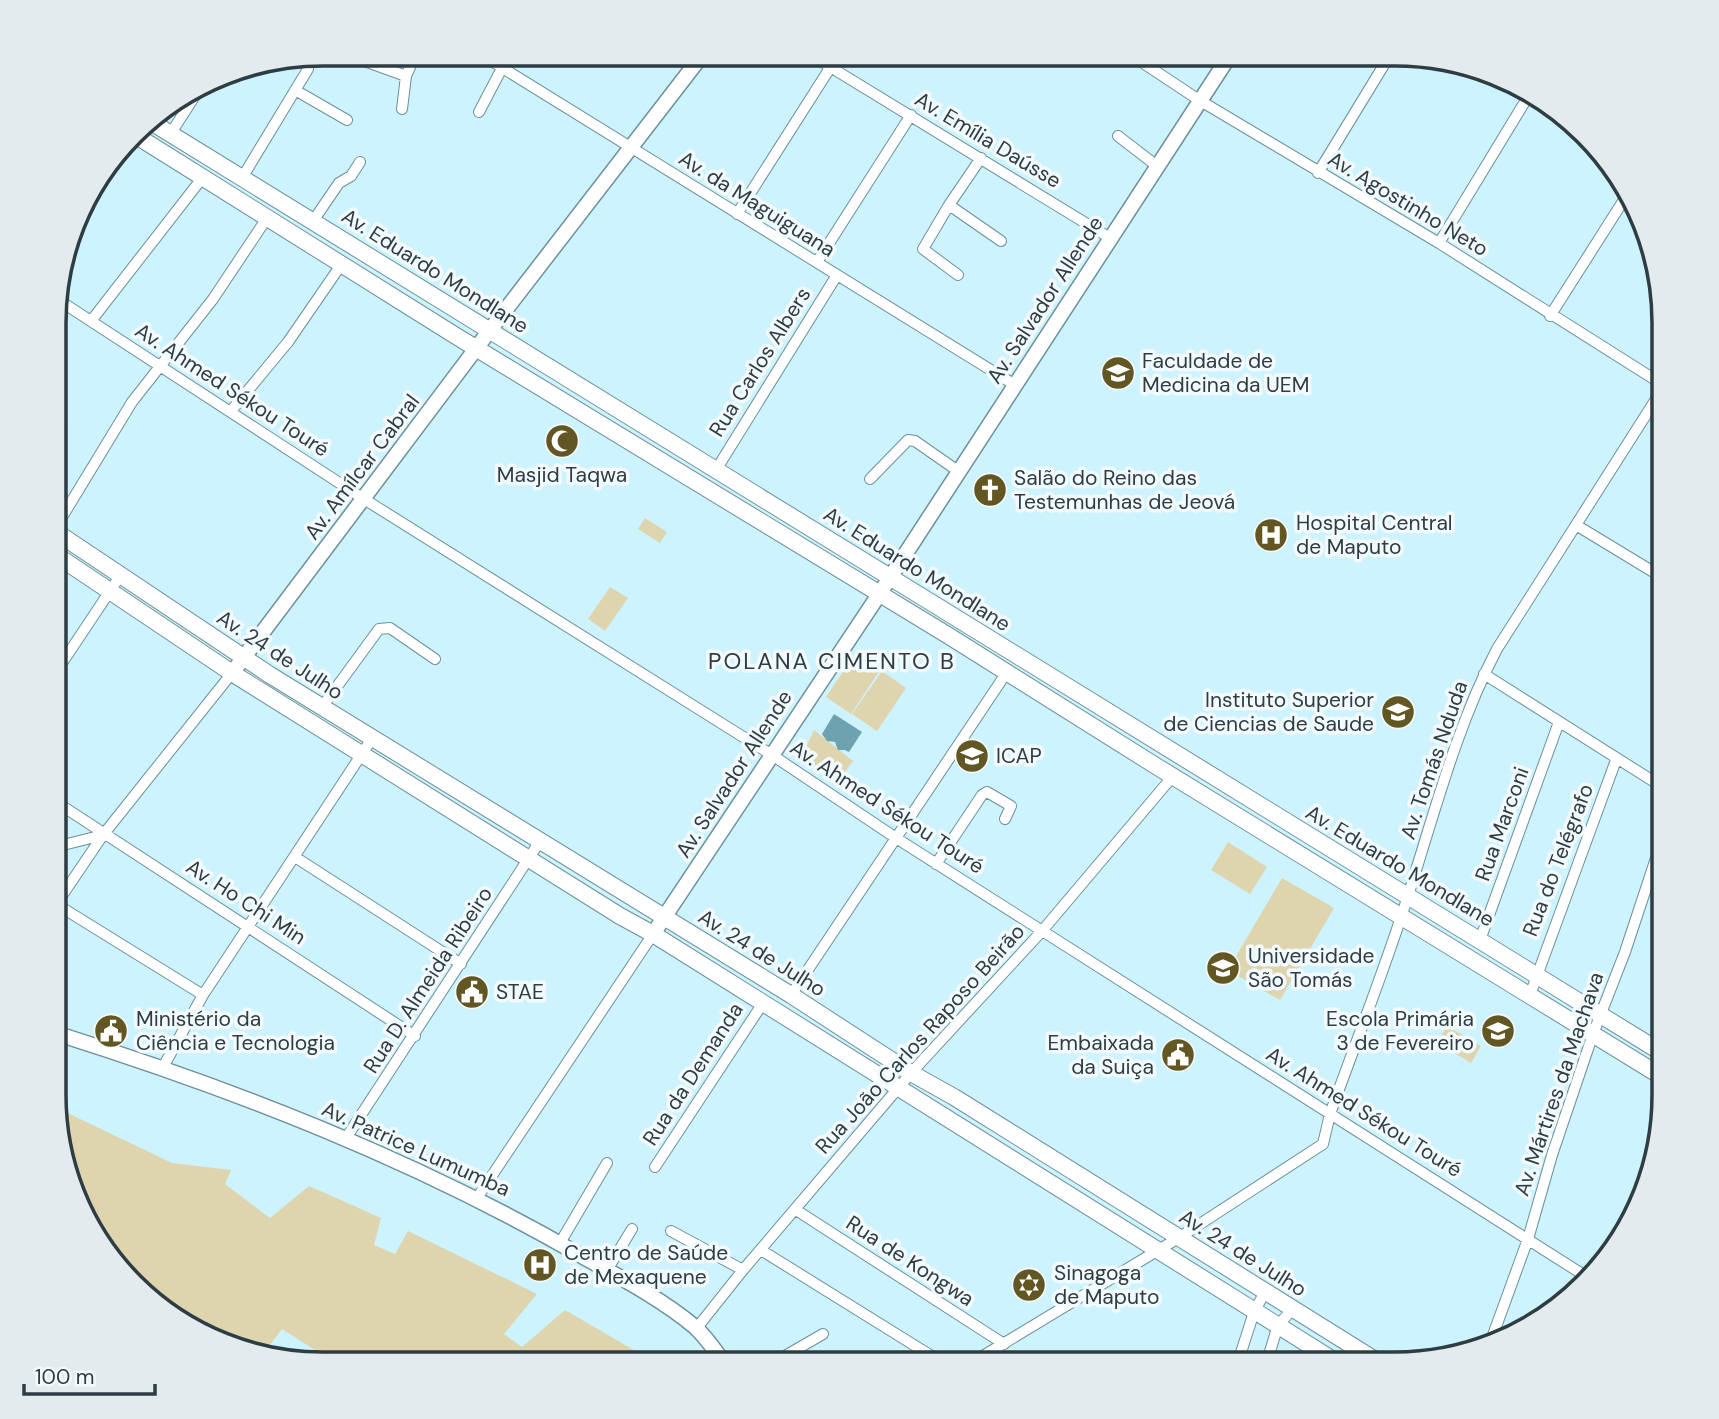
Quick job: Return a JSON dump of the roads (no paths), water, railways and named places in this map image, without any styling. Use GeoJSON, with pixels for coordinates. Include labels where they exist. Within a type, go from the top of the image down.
{"type":"FeatureCollection","features":[{"type":"Feature","properties":{"kind":"main road","name":"Av. Eduardo Mondlane"},"geometry":{"type":"LineString","coordinates":[[159,126],[1652,1047]]}},
{"type":"Feature","properties":{"kind":"main road","name":"Av. Eduardo Mondlane"},"geometry":{"type":"LineString","coordinates":[[144,140],[477,349],[880,593],[1593,1034]]}},
{"type":"Feature","properties":{"kind":"main road","name":"Av. 24 de Julho"},"geometry":{"type":"LineString","coordinates":[[66,537],[120,576],[322,707],[791,995],[911,1073],[1180,1237],[1361,1352]]}},
{"type":"Feature","properties":{"kind":"main road","name":"Av. 24 de Julho"},"geometry":{"type":"LineString","coordinates":[[66,562],[232,673],[1157,1250],[1254,1312],[1276,1332],[1315,1352]]}},
{"type":"Feature","properties":{"kind":"main road"},"geometry":{"type":"LineString","coordinates":[[1593,1034],[1652,1071]]}},
{"type":"Feature","properties":{"kind":"street"},"geometry":{"type":"LineString","coordinates":[[378,66],[406,76]]}},
{"type":"Feature","properties":{"kind":"street"},"geometry":{"type":"LineString","coordinates":[[402,109],[406,76],[411,66]]}},
{"type":"Feature","properties":{"kind":"street","name":"Av. da Maguiguana"},"geometry":{"type":"LineString","coordinates":[[499,66],[1015,386]]}},
{"type":"Feature","properties":{"kind":"street","name":"Av. Amílcar Cabral"},"geometry":{"type":"LineString","coordinates":[[66,890],[103,835],[232,673],[490,330],[694,66]]}},
{"type":"Feature","properties":{"kind":"street","name":"Av. Emília Daússe"},"geometry":{"type":"LineString","coordinates":[[827,66],[1110,238]]}},
{"type":"Feature","properties":{"kind":"street","name":"Av. Agostinho Neto"},"geometry":{"type":"LineString","coordinates":[[1148,66],[1318,173],[1438,243],[1652,378]]}},
{"type":"Feature","properties":{"kind":"street","name":"Av. Salvador Allende"},"geometry":{"type":"LineString","coordinates":[[477,1198],[880,593],[1222,66]]}},
{"type":"Feature","properties":{"kind":"street"},"geometry":{"type":"LineString","coordinates":[[1318,173],[1383,66]]}},
{"type":"Feature","properties":{"kind":"street"},"geometry":{"type":"LineString","coordinates":[[479,112],[502,68]]}},
{"type":"Feature","properties":{"kind":"street"},"geometry":{"type":"LineString","coordinates":[[737,214],[830,68]]}},
{"type":"Feature","properties":{"kind":"street"},"geometry":{"type":"LineString","coordinates":[[242,178],[308,69]]}},
{"type":"Feature","properties":{"kind":"street"},"geometry":{"type":"LineString","coordinates":[[295,90],[347,120]]}},
{"type":"Feature","properties":{"kind":"street"},"geometry":{"type":"LineString","coordinates":[[1438,243],[1525,102]]}},
{"type":"Feature","properties":{"kind":"street"},"geometry":{"type":"LineString","coordinates":[[170,133],[189,105]]}},
{"type":"Feature","properties":{"kind":"street"},"geometry":{"type":"LineString","coordinates":[[817,262],[911,116]]}},
{"type":"Feature","properties":{"kind":"street"},"geometry":{"type":"LineString","coordinates":[[1118,136],[1157,166]]}},
{"type":"Feature","properties":{"kind":"street"},"geometry":{"type":"LineString","coordinates":[[958,275],[923,249],[981,158]]}},
{"type":"Feature","properties":{"kind":"street"},"geometry":{"type":"LineString","coordinates":[[313,221],[339,183],[351,176],[360,162]]}},
{"type":"Feature","properties":{"kind":"street"},"geometry":{"type":"LineString","coordinates":[[91,321],[203,177]]}},
{"type":"Feature","properties":{"kind":"street"},"geometry":{"type":"LineString","coordinates":[[1550,316],[1622,202]]}},
{"type":"Feature","properties":{"kind":"street"},"geometry":{"type":"LineString","coordinates":[[949,205],[1001,241]]}},
{"type":"Feature","properties":{"kind":"street"},"geometry":{"type":"LineString","coordinates":[[66,512],[132,402],[212,299],[267,218]]}},
{"type":"Feature","properties":{"kind":"street"},"geometry":{"type":"LineString","coordinates":[[231,411],[288,342],[341,265]]}},
{"type":"Feature","properties":{"kind":"street","name":"Rua Carlos Albers"},"geometry":{"type":"LineString","coordinates":[[716,470],[836,275]]}},
{"type":"Feature","properties":{"kind":"street","name":"Av. Ahmed Sékou Touré"},"geometry":{"type":"LineString","coordinates":[[67,306],[364,499],[772,755],[896,838],[1581,1273]]}},
{"type":"Feature","properties":{"kind":"street","name":"Av. Tomás Nduda"},"geometry":{"type":"LineString","coordinates":[[989,1352],[1180,1237],[1318,1148],[1325,1139],[1330,1114],[1402,916],[1450,766],[1484,674],[1652,406]]}},
{"type":"Feature","properties":{"kind":"street"},"geometry":{"type":"LineString","coordinates":[[870,479],[908,440],[915,441],[958,471]]}},
{"type":"Feature","properties":{"kind":"street"},"geometry":{"type":"LineString","coordinates":[[1576,525],[1652,571]]}},
{"type":"Feature","properties":{"kind":"street"},"geometry":{"type":"LineString","coordinates":[[66,657],[120,576]]}},
{"type":"Feature","properties":{"kind":"street"},"geometry":{"type":"LineString","coordinates":[[322,707],[379,629],[390,628],[435,659]]}},
{"type":"Feature","properties":{"kind":"street"},"geometry":{"type":"LineString","coordinates":[[791,995],[1007,672]]}},
{"type":"Feature","properties":{"kind":"street"},"geometry":{"type":"LineString","coordinates":[[1484,674],[1652,781]]}},
{"type":"Feature","properties":{"kind":"street","name":"Rua Marconi"},"geometry":{"type":"LineString","coordinates":[[1480,940],[1559,722]]}},
{"type":"Feature","properties":{"kind":"street"},"geometry":{"type":"LineString","coordinates":[[163,1067],[203,995],[373,737]]}},
{"type":"Feature","properties":{"kind":"street","name":"Rua do Telégrafo"},"geometry":{"type":"LineString","coordinates":[[1530,995],[1616,760]]}},
{"type":"Feature","properties":{"kind":"street","name":"Rua João Carlos Raposo Beirão"},"geometry":{"type":"LineString","coordinates":[[696,1329],[911,1073],[1042,931],[1173,776]]}},
{"type":"Feature","properties":{"kind":"street"},"geometry":{"type":"LineString","coordinates":[[936,863],[982,795],[990,793],[1011,806],[1005,819]]}},
{"type":"Feature","properties":{"kind":"street","name":"Av. Ho Chi Min"},"geometry":{"type":"LineString","coordinates":[[66,810],[415,1036]]}},
{"type":"Feature","properties":{"kind":"street"},"geometry":{"type":"LineString","coordinates":[[66,844],[103,835]]}},
{"type":"Feature","properties":{"kind":"street","name":"Rua D. Almeida Ribeiro"},"geometry":{"type":"LineString","coordinates":[[346,1138],[540,841]]}},
{"type":"Feature","properties":{"kind":"street"},"geometry":{"type":"LineString","coordinates":[[295,857],[461,964]]}},
{"type":"Feature","properties":{"kind":"street","name":"Av. Mártires da Machava"},"geometry":{"type":"LineString","coordinates":[[1494,1333],[1528,1239],[1552,1155],[1593,1034],[1625,952],[1652,870]]}},
{"type":"Feature","properties":{"kind":"street"},"geometry":{"type":"LineString","coordinates":[[66,911],[203,995]]}},
{"type":"Feature","properties":{"kind":"street","name":"Rua da Demanda"},"geometry":{"type":"LineString","coordinates":[[655,1167],[762,1003]]}},
{"type":"Feature","properties":{"kind":"street","name":"Av. Patrice Lumumba"},"geometry":{"type":"LineString","coordinates":[[66,1036],[163,1067],[346,1138],[477,1198],[607,1270],[696,1329],[715,1352]]}},
{"type":"Feature","properties":{"kind":"street"},"geometry":{"type":"LineString","coordinates":[[560,1243],[607,1163]]}},
{"type":"Feature","properties":{"kind":"street","name":"Rua de Kongwa"},"geometry":{"type":"LineString","coordinates":[[796,1210],[1003,1344]]}},
{"type":"Feature","properties":{"kind":"street"},"geometry":{"type":"LineString","coordinates":[[607,1270],[632,1229]]}},
{"type":"Feature","properties":{"kind":"street"},"geometry":{"type":"LineString","coordinates":[[671,1231],[743,1270]]}},
{"type":"Feature","properties":{"kind":"street"},"geometry":{"type":"LineString","coordinates":[[761,1250],[927,1352]]}},
{"type":"Feature","properties":{"kind":"street"},"geometry":{"type":"LineString","coordinates":[[1241,1352],[1254,1312],[1265,1292]]}},
{"type":"Feature","properties":{"kind":"street"},"geometry":{"type":"LineString","coordinates":[[1270,1352],[1276,1332],[1293,1309]]}},
{"type":"Feature","properties":{"kind":"street"},"geometry":{"type":"LineString","coordinates":[[792,1352],[823,1334]]}},
{"type":"Feature","properties":{"kind":"water"},"geometry":{"type":"Polygon","coordinates":[[[834,714],[862,732],[849,752],[838,750],[835,742],[827,741],[822,734],[834,714]]]}},
{"type":"Feature","properties":{"kind":"place","name":"Faculdade de Medicina da UEM"},"geometry":{"type":"Point","coordinates":[1118,373]}},
{"type":"Feature","properties":{"kind":"place","name":"Masjid Taqwa"},"geometry":{"type":"Point","coordinates":[562,441]}},
{"type":"Feature","properties":{"kind":"place","name":"Salão do Reino das Testemunhas de Jeová"},"geometry":{"type":"Point","coordinates":[990,490]}},
{"type":"Feature","properties":{"kind":"place","name":"Hospital Central de Maputo"},"geometry":{"type":"Point","coordinates":[1271,535]}},
{"type":"Feature","properties":{"kind":"place","name":"Instituto Superior de Ciencias de Saude"},"geometry":{"type":"Point","coordinates":[1398,712]}},
{"type":"Feature","properties":{"kind":"place","name":"ICAP"},"geometry":{"type":"Point","coordinates":[972,756]}},
{"type":"Feature","properties":{"kind":"place","name":"Universidade São Tomás"},"geometry":{"type":"Point","coordinates":[1223,968]}},
{"type":"Feature","properties":{"kind":"place","name":"STAE"},"geometry":{"type":"Point","coordinates":[472,992]}},
{"type":"Feature","properties":{"kind":"place","name":"Ministério da Ciência e Tecnologia"},"geometry":{"type":"Point","coordinates":[111,1031]}},
{"type":"Feature","properties":{"kind":"place","name":"Escola Primária 3 de Fevereiro"},"geometry":{"type":"Point","coordinates":[1498,1031]}},
{"type":"Feature","properties":{"kind":"place","name":"Embaixada da Suiça"},"geometry":{"type":"Point","coordinates":[1178,1055]}},
{"type":"Feature","properties":{"kind":"place","name":"Centro de Saúde de Mexaquene"},"geometry":{"type":"Point","coordinates":[540,1265]}},
{"type":"Feature","properties":{"kind":"place","name":"Sinagoga de Maputo"},"geometry":{"type":"Point","coordinates":[1029,1285]}},
{"type":"Feature","properties":{"kind":"district","name":"POLANA CIMENTO B"},"geometry":{"type":"Point","coordinates":[832,661]}}]}
